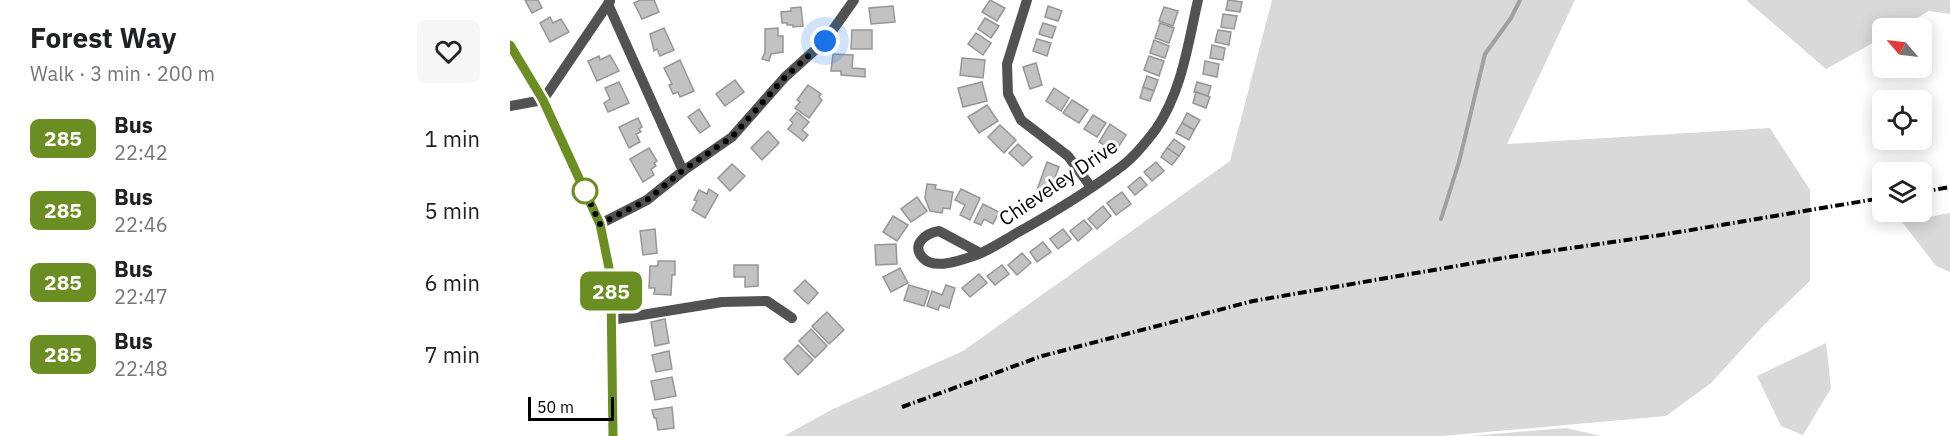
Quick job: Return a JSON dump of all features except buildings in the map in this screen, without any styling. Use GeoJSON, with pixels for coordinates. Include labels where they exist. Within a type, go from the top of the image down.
{"type":"FeatureCollection","features":[{"type":"Feature","properties":{"kind":"street"},"geometry":{"type":"LineString","coordinates":[[600,224],[647,200],[682,171],[732,137],[785,77],[825,41],[854,0]]}},
{"type":"Feature","properties":{"kind":"street"},"geometry":{"type":"LineString","coordinates":[[1027,0],[1007,64],[1008,94],[1022,120],[1068,156],[1091,187]]}},
{"type":"Feature","properties":{"kind":"street","name":"Chieveley Drive"},"geometry":{"type":"LineString","coordinates":[[980,253],[939,231],[926,234],[919,251],[921,256],[933,264],[942,264],[980,253],[1036,222],[1124,164],[1156,129],[1179,83],[1198,0]]}},
{"type":"Feature","properties":{"kind":"street"},"geometry":{"type":"LineString","coordinates":[[609,2],[682,171]]}},
{"type":"Feature","properties":{"kind":"street"},"geometry":{"type":"LineString","coordinates":[[510,106],[543,100],[609,2]]}},
{"type":"Feature","properties":{"kind":"street"},"geometry":{"type":"LineString","coordinates":[[510,45],[543,100],[600,224],[609,268],[613,436]]}},
{"type":"Feature","properties":{"kind":"street"},"geometry":{"type":"LineString","coordinates":[[611,320],[722,302],[767,301],[792,318]]}},
{"type":"Feature","properties":{"kind":"shaded area"},"geometry":{"type":"Polygon","coordinates":[[[1272,0],[1575,0],[1507,144],[1770,128],[1810,190],[1810,281],[1764,325],[1711,383],[1666,416],[1442,436],[784,436],[833,409],[963,351],[1230,161],[1272,0]]]}},
{"type":"Feature","properties":{"kind":"shaded area"},"geometry":{"type":"Polygon","coordinates":[[[1746,0],[1950,0],[1950,14],[1929,11],[1917,18],[1872,18],[1872,44],[1826,69],[1746,0]]]}},
{"type":"Feature","properties":{"kind":"shaded area"},"geometry":{"type":"Polygon","coordinates":[[[1950,213],[1950,272],[1936,266],[1902,222],[1932,222],[1932,216],[1950,213]]]}},
{"type":"Feature","properties":{"kind":"shaded area"},"geometry":{"type":"Polygon","coordinates":[[[1826,343],[1831,388],[1803,435],[1781,426],[1757,376],[1826,343]]]}},
{"type":"Feature","properties":{"kind":"shaded area"},"geometry":{"type":"Polygon","coordinates":[[[1566,428],[1601,436],[1471,436],[1566,428]]]}},
{"type":"Feature","properties":{"kind":"waterway"},"geometry":{"type":"LineString","coordinates":[[1441,219],[1459,162],[1485,54],[1511,18],[1520,0]]}},
{"type":"Feature","properties":{"kind":"railway"},"geometry":{"type":"LineString","coordinates":[[1932,190],[1950,187]]}},
{"type":"Feature","properties":{"kind":"railway"},"geometry":{"type":"LineString","coordinates":[[902,407],[1042,356],[1253,301],[1509,257],[1661,235],[1872,200]]}},
{"type":"Feature","properties":{"kind":"bus line","name":"285"},"geometry":{"type":"LineString","coordinates":[[510,45],[543,100],[600,224],[609,268],[611,293],[613,436]]}},
{"type":"Feature","properties":{"kind":"route"},"geometry":{"type":"LineString","coordinates":[[585,191],[581,183],[600,224],[647,200],[682,171],[732,137],[785,77],[825,41]]}}]}
